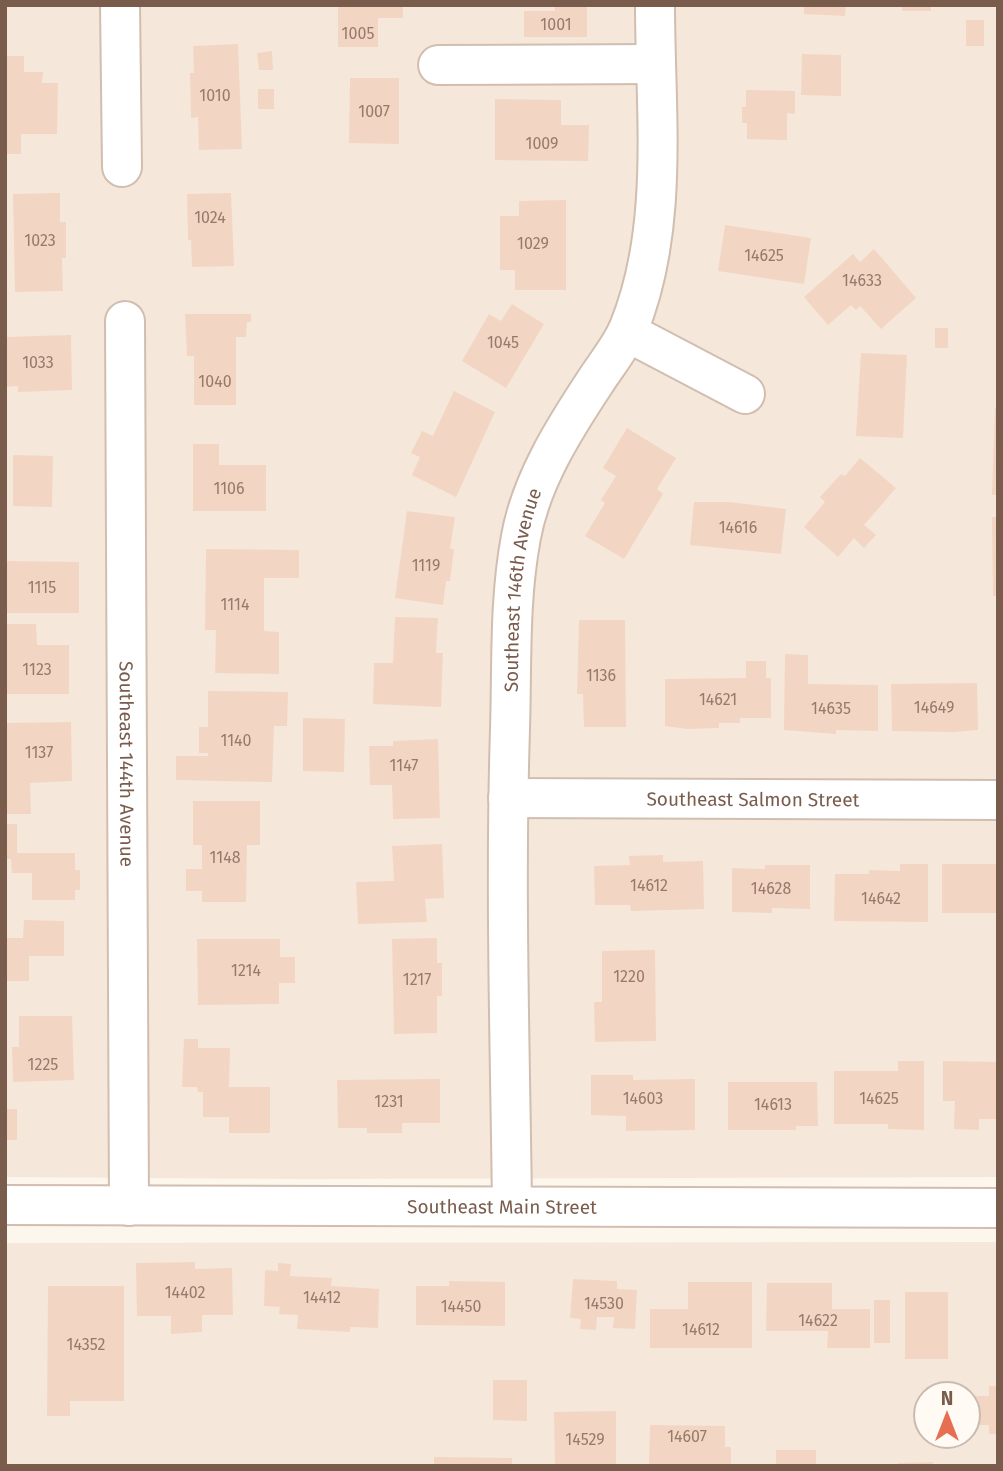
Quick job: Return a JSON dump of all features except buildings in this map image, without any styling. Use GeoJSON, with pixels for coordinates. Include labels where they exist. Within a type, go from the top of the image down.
{"type":"FeatureCollection","features":[{"type":"Feature","properties":{"kind":"street"},"geometry":{"type":"LineString","coordinates":[[120,5],[122,167]]}},
{"type":"Feature","properties":{"kind":"street","name":"Southeast 146th Avenue"},"geometry":{"type":"LineString","coordinates":[[512,1205],[508,798],[514,593],[521,535],[532,500],[558,441],[627,332],[644,281],[652,235],[657,170],[654,5]]}},
{"type":"Feature","properties":{"kind":"street"},"geometry":{"type":"LineString","coordinates":[[439,65],[655,64]]}},
{"type":"Feature","properties":{"kind":"street","name":"Southeast 144th Avenue"},"geometry":{"type":"LineString","coordinates":[[125,321],[129,1206]]}},
{"type":"Feature","properties":{"kind":"street"},"geometry":{"type":"LineString","coordinates":[[627,332],[745,394]]}},
{"type":"Feature","properties":{"kind":"street","name":"Southeast Salmon Street"},"geometry":{"type":"LineString","coordinates":[[508,798],[998,800]]}},
{"type":"Feature","properties":{"kind":"street","name":"Southeast Main Street"},"geometry":{"type":"LineString","coordinates":[[5,1205],[998,1208]]}},
{"type":"Feature","properties":{"kind":"shaded area"},"geometry":{"type":"Polygon","coordinates":[[[5,5],[998,5],[998,1177],[5,1177],[5,5]]]}},
{"type":"Feature","properties":{"kind":"shaded area"},"geometry":{"type":"Polygon","coordinates":[[[998,1242],[998,1466],[5,1466],[5,1243],[998,1242]]]}}]}
